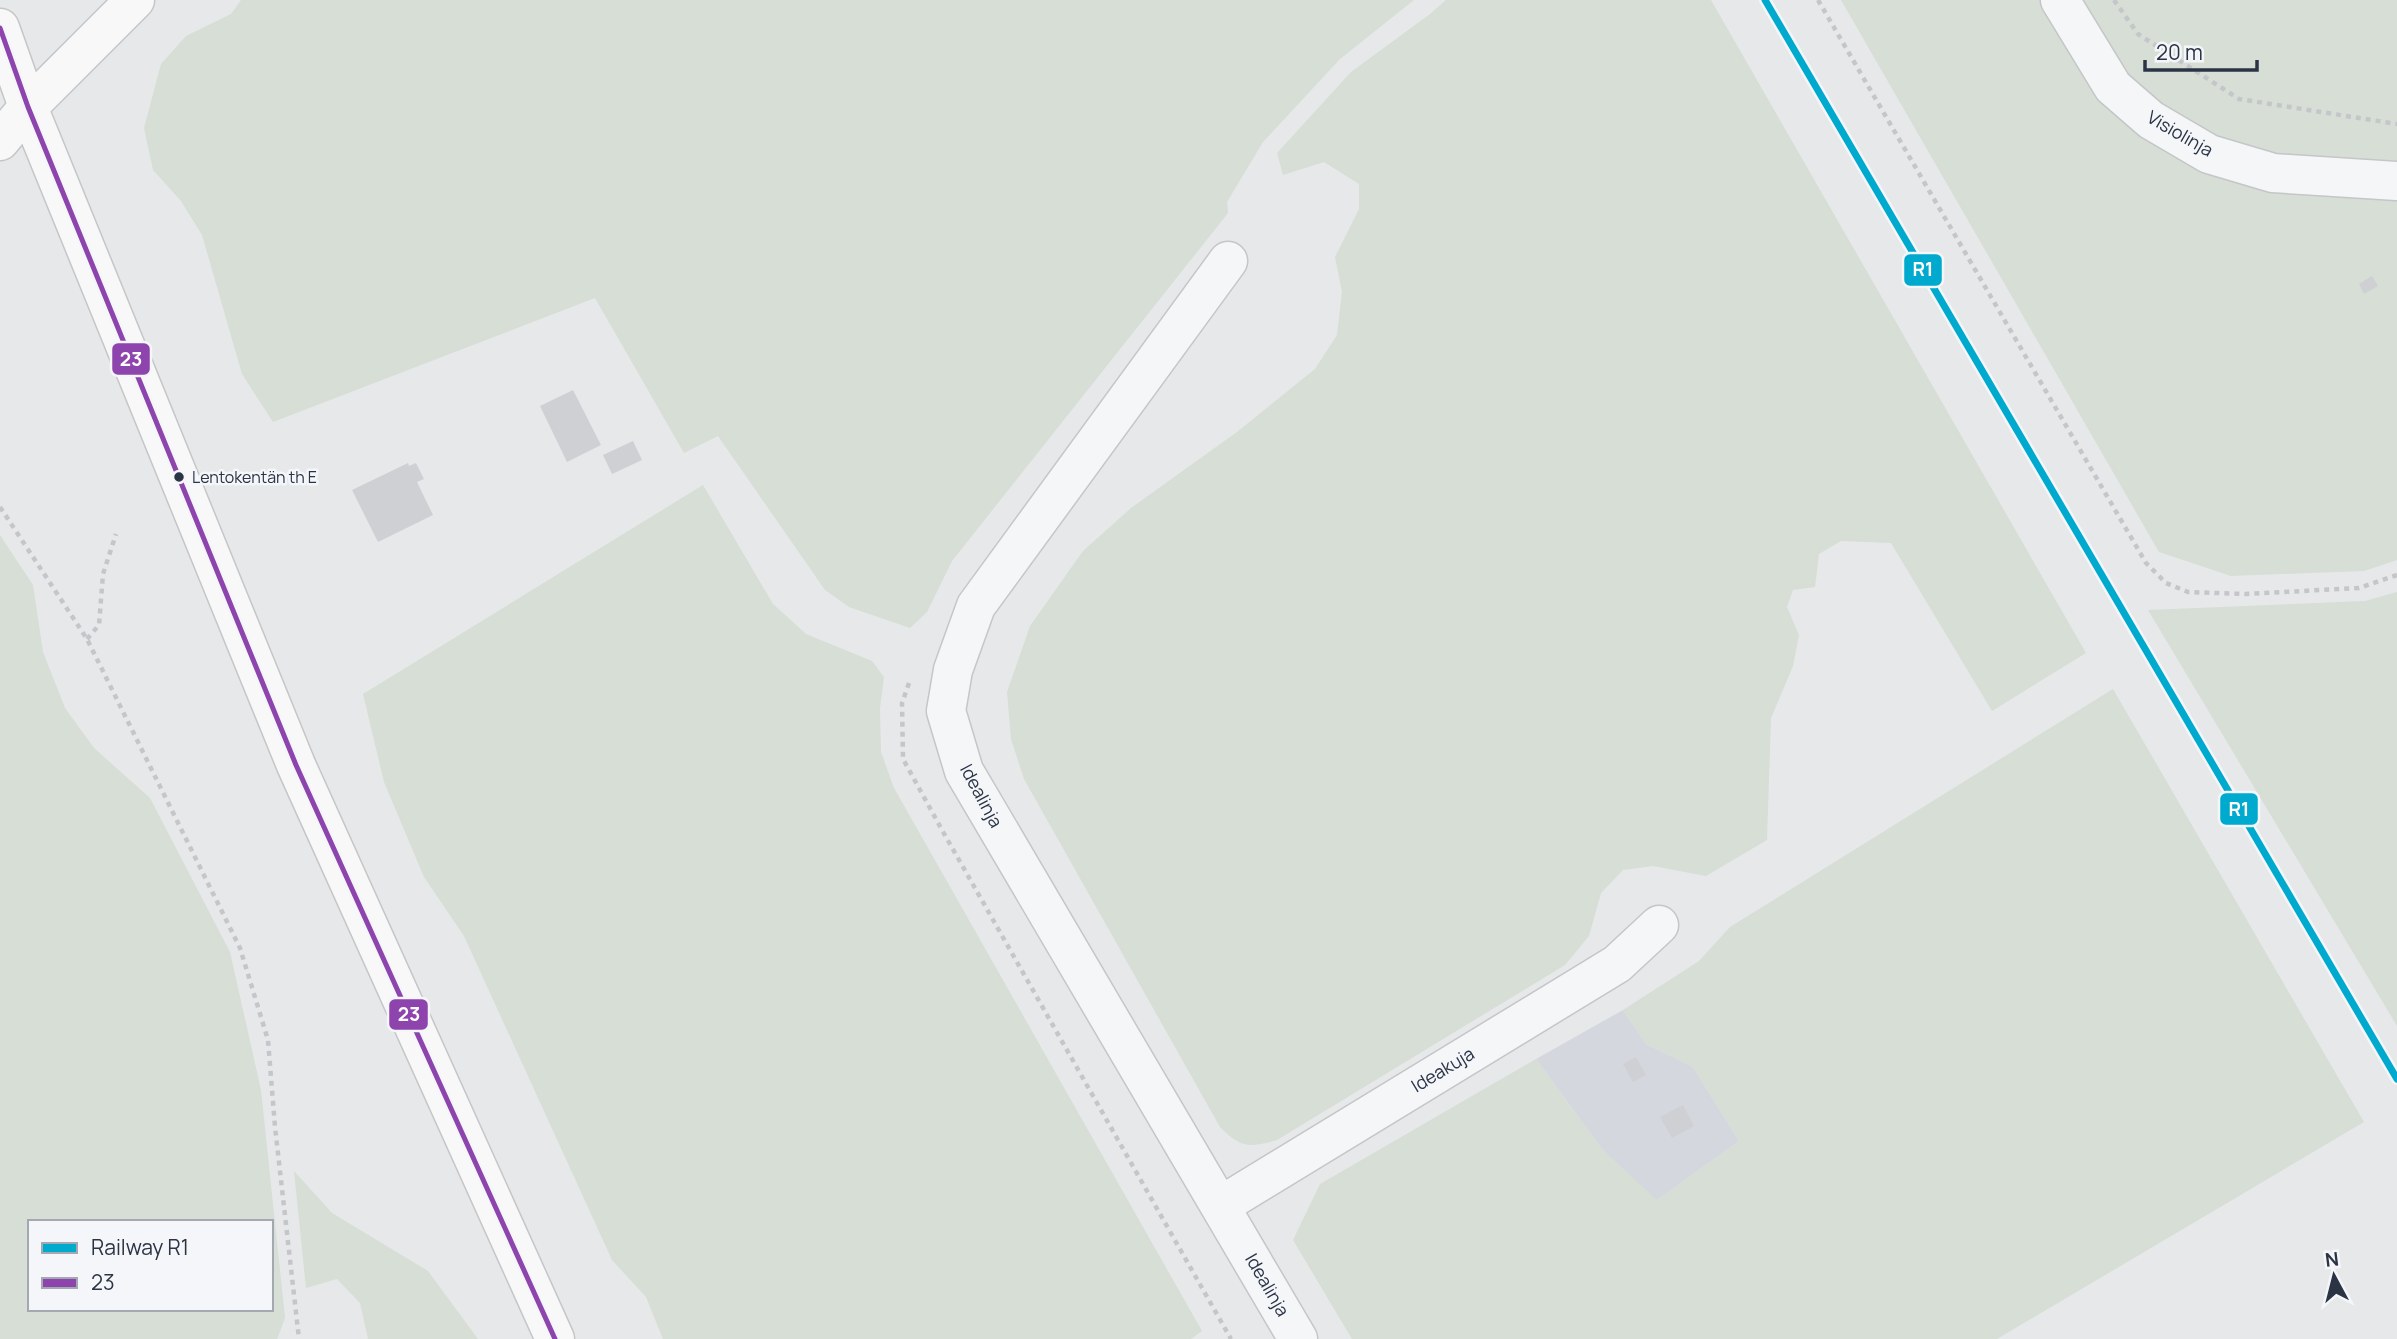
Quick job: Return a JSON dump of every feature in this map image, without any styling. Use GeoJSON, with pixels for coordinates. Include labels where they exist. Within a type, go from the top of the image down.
{"type":"FeatureCollection","features":[{"type":"Feature","properties":{"kind":"main road"},"geometry":{"type":"LineString","coordinates":[[0,7],[8,0]]}},
{"type":"Feature","properties":{"kind":"main road"},"geometry":{"type":"LineString","coordinates":[[0,141],[28,107],[135,0]]}},
{"type":"Feature","properties":{"kind":"main road"},"geometry":{"type":"LineString","coordinates":[[0,28],[28,107],[296,765],[555,1339]]}},
{"type":"Feature","properties":{"kind":"street","name":"Visiolinja"},"geometry":{"type":"LineString","coordinates":[[2060,0],[2112,87],[2151,120],[2209,154],[2273,173],[2397,181]]}},
{"type":"Feature","properties":{"kind":"street","name":"Idealinja"},"geometry":{"type":"LineString","coordinates":[[1228,261],[976,606],[953,670],[946,711],[964,771],[1298,1339]]}},
{"type":"Feature","properties":{"kind":"street","name":"Ideakuja"},"geometry":{"type":"LineString","coordinates":[[1220,1206],[1617,964],[1659,925]]}},
{"type":"Feature","properties":{"kind":"path"},"geometry":{"type":"LineString","coordinates":[[1818,0],[2146,563],[2166,583],[2188,592],[2245,594],[2359,588],[2397,575]]}},
{"type":"Feature","properties":{"kind":"path"},"geometry":{"type":"LineString","coordinates":[[2114,0],[2138,34],[2239,99],[2397,124]]}},
{"type":"Feature","properties":{"kind":"path"},"geometry":{"type":"LineString","coordinates":[[0,507],[87,639],[240,948],[268,1040],[299,1339]]}},
{"type":"Feature","properties":{"kind":"path"},"geometry":{"type":"LineString","coordinates":[[87,639],[99,625],[103,574],[116,534]]}},
{"type":"Feature","properties":{"kind":"path"},"geometry":{"type":"LineString","coordinates":[[910,681],[902,703],[904,759],[948,842],[1231,1339]]}},
{"type":"Feature","properties":{"kind":"shaded area"},"geometry":{"type":"Polygon","coordinates":[[[241,0],[1414,0],[1340,59],[1263,142],[1227,202],[1228,213],[952,561],[927,612],[910,628],[849,607],[825,590],[718,436],[684,453],[595,298],[273,422],[242,374],[202,235],[181,201],[153,170],[144,128],[161,64],[186,36],[231,14],[241,0]]]}},
{"type":"Feature","properties":{"kind":"shaded area"},"geometry":{"type":"Polygon","coordinates":[[[1446,0],[1711,0],[2086,653],[1992,711],[1891,543],[1841,541],[1819,554],[1815,587],[1793,590],[1787,607],[1799,635],[1793,666],[1771,718],[1767,840],[1706,876],[1653,866],[1623,870],[1601,893],[1589,936],[1565,965],[1277,1140],[1246,1144],[1234,1139],[1220,1127],[1024,779],[1011,739],[1007,692],[1030,626],[1083,551],[1131,508],[1237,432],[1315,369],[1337,335],[1342,292],[1335,257],[1359,209],[1359,184],[1324,162],[1283,175],[1277,153],[1351,72],[1446,0]]]}},
{"type":"Feature","properties":{"kind":"shaded area"},"geometry":{"type":"Polygon","coordinates":[[[1841,0],[2397,0],[2397,560],[2364,571],[2231,576],[2159,552],[1841,0]]]}},
{"type":"Feature","properties":{"kind":"shaded area"},"geometry":{"type":"Polygon","coordinates":[[[703,485],[773,604],[806,634],[872,661],[884,677],[880,708],[881,752],[894,788],[1202,1331],[1191,1339],[663,1339],[646,1297],[612,1260],[464,936],[424,877],[384,782],[363,694],[703,485]]]}},
{"type":"Feature","properties":{"kind":"shaded area"},"geometry":{"type":"Polygon","coordinates":[[[0,535],[33,585],[43,652],[65,708],[94,748],[150,798],[230,952],[261,1090],[285,1318],[277,1339],[0,1339],[0,535]]]}},
{"type":"Feature","properties":{"kind":"shaded area"},"geometry":{"type":"Polygon","coordinates":[[[2397,592],[2397,1026],[2148,610],[2365,601],[2397,592]]]}},
{"type":"Feature","properties":{"kind":"shaded area"},"geometry":{"type":"Polygon","coordinates":[[[2113,689],[2364,1122],[1997,1339],[1352,1339],[1293,1240],[1320,1184],[1536,1059],[1602,1149],[1657,1200],[1739,1141],[1693,1067],[1646,1044],[1623,1010],[1699,961],[1730,927],[2113,689]]]}},
{"type":"Feature","properties":{"kind":"shaded area"},"geometry":{"type":"Polygon","coordinates":[[[1623,1010],[1646,1044],[1693,1067],[1739,1141],[1656,1201],[1602,1149],[1536,1059],[1623,1010]]]}},
{"type":"Feature","properties":{"kind":"shaded area"},"geometry":{"type":"Polygon","coordinates":[[[294,1171],[332,1213],[428,1271],[478,1339],[368,1339],[360,1303],[337,1279],[306,1288],[294,1171]]]}},
{"type":"Feature","properties":{"kind":"building"},"geometry":{"type":"Polygon","coordinates":[[[2372,276],[2378,286],[2364,294],[2359,284],[2372,276]]]}},
{"type":"Feature","properties":{"kind":"building"},"geometry":{"type":"Polygon","coordinates":[[[573,390],[601,445],[567,462],[540,406],[573,390]]]}},
{"type":"Feature","properties":{"kind":"building"},"geometry":{"type":"Polygon","coordinates":[[[633,441],[642,460],[612,474],[603,455],[633,441]]]}},
{"type":"Feature","properties":{"kind":"building"},"geometry":{"type":"Polygon","coordinates":[[[408,463],[409,466],[416,463],[424,479],[417,482],[433,515],[378,542],[352,490],[408,463]]]}},
{"type":"Feature","properties":{"kind":"building"},"geometry":{"type":"Polygon","coordinates":[[[1636,1057],[1646,1075],[1633,1082],[1623,1064],[1636,1057]]]}},
{"type":"Feature","properties":{"kind":"building"},"geometry":{"type":"Polygon","coordinates":[[[1683,1105],[1694,1126],[1672,1138],[1660,1117],[1683,1105]]]}},
{"type":"Feature","properties":{"kind":"rail line","name":"R1"},"geometry":{"type":"LineString","coordinates":[[1765,0],[2397,1079]]}},
{"type":"Feature","properties":{"kind":"transit line","name":"23"},"geometry":{"type":"LineString","coordinates":[[0,28],[28,107],[296,765],[555,1339]]}},
{"type":"Feature","properties":{"kind":"place","name":"Lentokentän th E"},"geometry":{"type":"Point","coordinates":[179,477]}}]}
